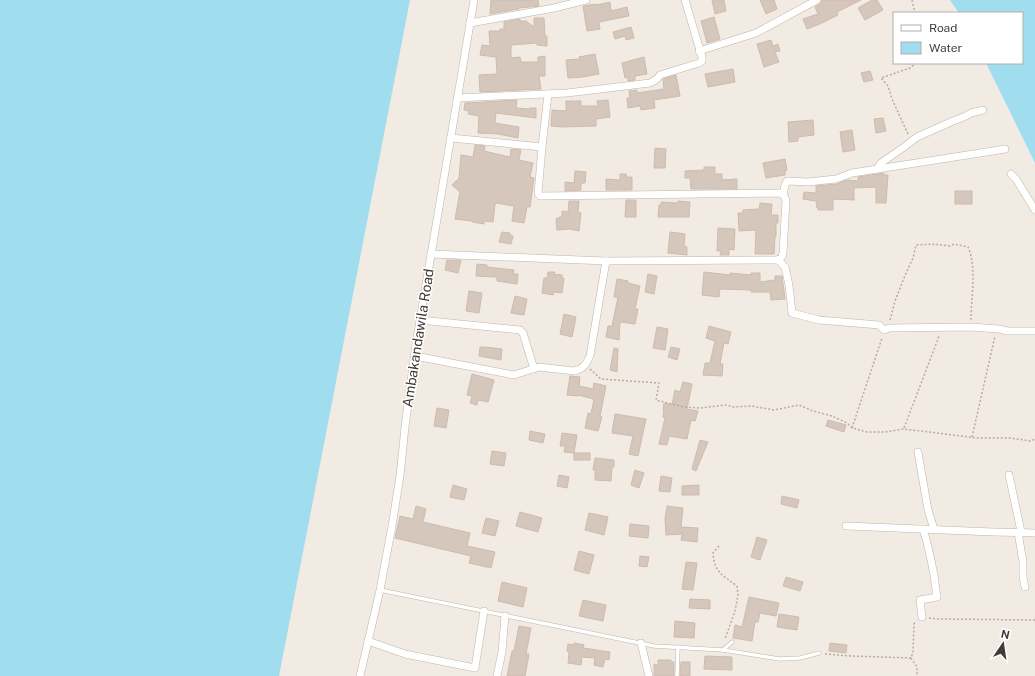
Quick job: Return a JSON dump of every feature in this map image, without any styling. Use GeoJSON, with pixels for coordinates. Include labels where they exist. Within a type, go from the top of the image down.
{"type":"FeatureCollection","features":[{"type":"Feature","properties":{"kind":"street","name":"Ambakandawila Road"},"geometry":{"type":"LineString","coordinates":[[360,676],[380,590],[400,476],[414,356],[474,0]]}},
{"type":"Feature","properties":{"kind":"street"},"geometry":{"type":"LineString","coordinates":[[470,23],[554,8],[586,0]]}},
{"type":"Feature","properties":{"kind":"street"},"geometry":{"type":"LineString","coordinates":[[457,98],[567,93],[650,83],[657,79],[660,75],[702,61],[685,0]]}},
{"type":"Feature","properties":{"kind":"street"},"geometry":{"type":"LineString","coordinates":[[699,51],[756,33],[817,0]]}},
{"type":"Feature","properties":{"kind":"street"},"geometry":{"type":"LineString","coordinates":[[548,94],[538,194],[540,196],[783,194]]}},
{"type":"Feature","properties":{"kind":"street"},"geometry":{"type":"LineString","coordinates":[[877,169],[881,163],[917,137],[971,113],[983,110]]}},
{"type":"Feature","properties":{"kind":"street"},"geometry":{"type":"LineString","coordinates":[[451,138],[542,147]]}},
{"type":"Feature","properties":{"kind":"street"},"geometry":{"type":"LineString","coordinates":[[431,254],[606,262],[778,260],[782,257],[783,253],[786,200],[783,194],[784,185],[787,181],[808,182],[836,179],[852,173],[1005,149]]}},
{"type":"Feature","properties":{"kind":"street"},"geometry":{"type":"LineString","coordinates":[[1011,174],[1016,179],[1035,210]]}},
{"type":"Feature","properties":{"kind":"street"},"geometry":{"type":"LineString","coordinates":[[778,260],[785,267],[789,285],[792,313],[819,320],[879,325],[886,329],[971,327],[1007,331],[1035,331]]}},
{"type":"Feature","properties":{"kind":"street"},"geometry":{"type":"LineString","coordinates":[[414,356],[514,375],[539,367],[574,371],[580,370],[585,366],[590,356],[606,262]]}},
{"type":"Feature","properties":{"kind":"street"},"geometry":{"type":"LineString","coordinates":[[420,320],[520,330],[524,333],[534,369]]}},
{"type":"Feature","properties":{"kind":"street"},"geometry":{"type":"LineString","coordinates":[[918,452],[928,510],[934,529]]}},
{"type":"Feature","properties":{"kind":"street"},"geometry":{"type":"LineString","coordinates":[[1008,475],[1020,522],[1019,532],[1025,587]]}},
{"type":"Feature","properties":{"kind":"street"},"geometry":{"type":"LineString","coordinates":[[846,526],[1035,533]]}},
{"type":"Feature","properties":{"kind":"street"},"geometry":{"type":"LineString","coordinates":[[922,617],[920,600],[937,597],[932,561],[923,528]]}},
{"type":"Feature","properties":{"kind":"street"},"geometry":{"type":"LineString","coordinates":[[368,641],[405,654],[474,668],[484,611]]}},
{"type":"Feature","properties":{"kind":"street"},"geometry":{"type":"LineString","coordinates":[[497,676],[502,652],[505,616]]}},
{"type":"Feature","properties":{"kind":"street"},"geometry":{"type":"LineString","coordinates":[[641,643],[649,676]]}},
{"type":"Feature","properties":{"kind":"lane"},"geometry":{"type":"LineString","coordinates":[[380,590],[654,646],[723,650],[780,659],[800,658],[819,653]]}},
{"type":"Feature","properties":{"kind":"lane"},"geometry":{"type":"LineString","coordinates":[[723,650],[732,642]]}},
{"type":"Feature","properties":{"kind":"lane"},"geometry":{"type":"LineString","coordinates":[[677,676],[678,647]]}},
{"type":"Feature","properties":{"kind":"path"},"geometry":{"type":"LineString","coordinates":[[912,0],[915,12]]}},
{"type":"Feature","properties":{"kind":"path"},"geometry":{"type":"LineString","coordinates":[[911,142],[888,86],[881,78],[910,68],[915,64]]}},
{"type":"Feature","properties":{"kind":"path"},"geometry":{"type":"LineString","coordinates":[[852,428],[895,301],[913,258],[916,245],[939,244],[950,246],[954,244],[968,247],[973,264],[971,327]]}},
{"type":"Feature","properties":{"kind":"path"},"geometry":{"type":"LineString","coordinates":[[904,429],[938,339],[940,327]]}},
{"type":"Feature","properties":{"kind":"path"},"geometry":{"type":"LineString","coordinates":[[972,437],[995,334],[999,329]]}},
{"type":"Feature","properties":{"kind":"path"},"geometry":{"type":"LineString","coordinates":[[585,366],[601,379],[659,382],[656,400],[684,407],[700,408],[725,405],[734,407],[751,406],[774,410],[799,405],[813,411],[832,416],[852,428],[867,432],[884,432],[904,429],[972,437],[1035,439]]}},
{"type":"Feature","properties":{"kind":"path"},"geometry":{"type":"LineString","coordinates":[[719,546],[713,553],[713,562],[719,572],[737,586],[738,595],[735,611],[726,638],[723,642]]}},
{"type":"Feature","properties":{"kind":"path"},"geometry":{"type":"LineString","coordinates":[[911,658],[913,652],[914,624],[922,617],[939,619],[1035,620]]}},
{"type":"Feature","properties":{"kind":"path"},"geometry":{"type":"LineString","coordinates":[[819,653],[851,656],[911,658]]}},
{"type":"Feature","properties":{"kind":"path"},"geometry":{"type":"LineString","coordinates":[[911,658],[917,667],[917,676]]}},
{"type":"Feature","properties":{"kind":"water"},"geometry":{"type":"Polygon","coordinates":[[[0,0],[410,0],[279,676],[0,676],[0,0]]]}},
{"type":"Feature","properties":{"kind":"water"},"geometry":{"type":"Polygon","coordinates":[[[950,0],[1035,0],[1035,163],[986,64],[1023,64],[1023,12],[958,12],[950,0]]]}},
{"type":"Feature","properties":{"kind":"building"},"geometry":{"type":"Polygon","coordinates":[[[491,0],[538,0],[539,6],[519,8],[490,14],[491,0]]]}},
{"type":"Feature","properties":{"kind":"building"},"geometry":{"type":"Polygon","coordinates":[[[712,0],[724,0],[726,11],[715,14],[712,0]]]}},
{"type":"Feature","properties":{"kind":"building"},"geometry":{"type":"Polygon","coordinates":[[[760,0],[774,0],[777,9],[766,14],[760,0]]]}},
{"type":"Feature","properties":{"kind":"building"},"geometry":{"type":"Polygon","coordinates":[[[822,0],[861,0],[837,12],[838,15],[807,29],[803,19],[818,14],[815,7],[820,4],[822,0]]]}},
{"type":"Feature","properties":{"kind":"building"},"geometry":{"type":"Polygon","coordinates":[[[872,0],[877,0],[883,10],[865,20],[858,8],[872,0]]]}},
{"type":"Feature","properties":{"kind":"building"},"geometry":{"type":"Polygon","coordinates":[[[610,2],[611,11],[627,7],[629,16],[599,22],[600,29],[587,31],[583,6],[610,2]]]}},
{"type":"Feature","properties":{"kind":"building"},"geometry":{"type":"Polygon","coordinates":[[[714,17],[720,39],[707,43],[701,21],[714,17]]]}},
{"type":"Feature","properties":{"kind":"building"},"geometry":{"type":"Polygon","coordinates":[[[534,18],[544,18],[547,46],[537,45],[537,43],[511,45],[511,58],[520,57],[521,62],[538,62],[538,57],[545,56],[545,76],[539,76],[541,89],[480,92],[479,75],[497,74],[496,57],[480,55],[482,45],[490,46],[489,31],[500,31],[500,29],[504,29],[504,22],[520,19],[520,21],[526,21],[534,27],[534,18]]]}},
{"type":"Feature","properties":{"kind":"building"},"geometry":{"type":"Polygon","coordinates":[[[631,27],[634,38],[626,40],[625,36],[615,39],[613,32],[631,27]]]}},
{"type":"Feature","properties":{"kind":"building"},"geometry":{"type":"Polygon","coordinates":[[[771,40],[773,46],[778,44],[780,51],[775,52],[779,62],[764,67],[757,44],[771,40]]]}},
{"type":"Feature","properties":{"kind":"building"},"geometry":{"type":"Polygon","coordinates":[[[595,54],[599,74],[568,78],[566,60],[580,59],[579,57],[595,54]]]}},
{"type":"Feature","properties":{"kind":"building"},"geometry":{"type":"Polygon","coordinates":[[[644,57],[647,74],[635,76],[635,80],[628,81],[628,77],[625,78],[622,63],[644,57]]]}},
{"type":"Feature","properties":{"kind":"building"},"geometry":{"type":"Polygon","coordinates":[[[733,69],[735,82],[708,87],[705,74],[733,69]]]}},
{"type":"Feature","properties":{"kind":"building"},"geometry":{"type":"Polygon","coordinates":[[[870,71],[873,80],[864,82],[861,73],[870,71]]]}},
{"type":"Feature","properties":{"kind":"building"},"geometry":{"type":"Polygon","coordinates":[[[676,75],[680,96],[654,100],[655,108],[641,110],[640,106],[628,108],[627,98],[630,98],[629,91],[637,90],[637,93],[664,89],[663,79],[676,75]]]}},
{"type":"Feature","properties":{"kind":"building"},"geometry":{"type":"Polygon","coordinates":[[[517,100],[516,108],[536,108],[536,118],[496,113],[495,123],[519,127],[518,138],[498,134],[478,133],[479,116],[468,114],[469,111],[464,110],[465,103],[517,100]]]}},
{"type":"Feature","properties":{"kind":"building"},"geometry":{"type":"Polygon","coordinates":[[[608,100],[610,117],[596,119],[596,126],[551,126],[552,110],[566,111],[566,101],[581,101],[581,106],[598,106],[597,101],[608,100]]]}},
{"type":"Feature","properties":{"kind":"building"},"geometry":{"type":"Polygon","coordinates":[[[883,118],[886,131],[876,133],[874,119],[883,118]]]}},
{"type":"Feature","properties":{"kind":"building"},"geometry":{"type":"Polygon","coordinates":[[[813,120],[814,135],[798,137],[798,141],[789,142],[788,122],[813,120]]]}},
{"type":"Feature","properties":{"kind":"building"},"geometry":{"type":"Polygon","coordinates":[[[852,130],[855,150],[843,152],[840,132],[852,130]]]}},
{"type":"Feature","properties":{"kind":"building"},"geometry":{"type":"Polygon","coordinates":[[[475,145],[485,146],[484,151],[510,157],[511,149],[521,150],[519,160],[533,163],[530,177],[534,178],[530,207],[527,207],[524,223],[512,221],[514,206],[496,203],[493,222],[484,221],[484,224],[455,219],[460,192],[452,185],[459,178],[461,155],[473,157],[475,145]]]}},
{"type":"Feature","properties":{"kind":"building"},"geometry":{"type":"Polygon","coordinates":[[[655,148],[666,149],[665,168],[654,168],[655,148]]]}},
{"type":"Feature","properties":{"kind":"building"},"geometry":{"type":"Polygon","coordinates":[[[785,159],[787,170],[785,171],[785,175],[766,178],[763,163],[785,159]]]}},
{"type":"Feature","properties":{"kind":"building"},"geometry":{"type":"Polygon","coordinates":[[[704,167],[715,167],[715,174],[722,174],[722,180],[737,179],[737,189],[691,189],[690,178],[685,178],[685,171],[704,170],[704,167]]]}},
{"type":"Feature","properties":{"kind":"building"},"geometry":{"type":"Polygon","coordinates":[[[575,171],[586,172],[585,183],[581,183],[581,190],[565,191],[565,182],[574,183],[575,171]]]}},
{"type":"Feature","properties":{"kind":"building"},"geometry":{"type":"Polygon","coordinates":[[[884,173],[884,175],[888,175],[886,203],[876,203],[876,187],[854,188],[854,200],[833,199],[833,210],[818,210],[816,201],[803,199],[804,192],[816,193],[816,186],[837,184],[846,180],[858,181],[858,177],[884,173]]]}},
{"type":"Feature","properties":{"kind":"building"},"geometry":{"type":"Polygon","coordinates":[[[620,174],[626,174],[627,177],[632,177],[632,190],[606,190],[606,179],[620,180],[620,174]]]}},
{"type":"Feature","properties":{"kind":"building"},"geometry":{"type":"Polygon","coordinates":[[[955,191],[972,191],[972,204],[955,204],[955,191]]]}},
{"type":"Feature","properties":{"kind":"building"},"geometry":{"type":"Polygon","coordinates":[[[626,200],[636,200],[636,217],[625,217],[626,200]]]}},
{"type":"Feature","properties":{"kind":"building"},"geometry":{"type":"Polygon","coordinates":[[[569,201],[579,201],[578,212],[581,213],[579,231],[570,229],[557,230],[556,219],[562,216],[562,211],[568,212],[569,201]]]}},
{"type":"Feature","properties":{"kind":"building"},"geometry":{"type":"Polygon","coordinates":[[[678,201],[690,202],[689,217],[658,217],[659,205],[661,205],[661,202],[678,203],[678,201]]]}},
{"type":"Feature","properties":{"kind":"building"},"geometry":{"type":"Polygon","coordinates":[[[760,203],[772,204],[771,215],[778,215],[774,254],[755,254],[756,230],[739,231],[738,213],[743,213],[743,210],[759,209],[760,203]]]}},
{"type":"Feature","properties":{"kind":"building"},"geometry":{"type":"Polygon","coordinates":[[[718,228],[735,229],[734,250],[729,249],[729,255],[720,255],[721,251],[717,251],[718,228]]]}},
{"type":"Feature","properties":{"kind":"building"},"geometry":{"type":"Polygon","coordinates":[[[502,232],[510,233],[510,235],[513,236],[511,244],[499,242],[502,232]]]}},
{"type":"Feature","properties":{"kind":"building"},"geometry":{"type":"Polygon","coordinates":[[[670,232],[685,234],[684,246],[687,247],[687,255],[668,253],[670,232]]]}},
{"type":"Feature","properties":{"kind":"building"},"geometry":{"type":"Polygon","coordinates":[[[447,260],[461,260],[458,273],[445,270],[447,260]]]}},
{"type":"Feature","properties":{"kind":"building"},"geometry":{"type":"Polygon","coordinates":[[[477,264],[487,265],[487,267],[514,270],[513,274],[518,274],[517,284],[497,281],[497,277],[476,276],[477,264]]]}},
{"type":"Feature","properties":{"kind":"building"},"geometry":{"type":"Polygon","coordinates":[[[548,272],[555,272],[554,274],[562,275],[562,278],[564,278],[562,293],[554,292],[553,295],[542,293],[544,278],[547,278],[548,272]]]}},
{"type":"Feature","properties":{"kind":"building"},"geometry":{"type":"Polygon","coordinates":[[[704,272],[730,275],[730,273],[751,275],[751,273],[760,273],[760,282],[775,280],[775,276],[782,276],[785,299],[771,300],[770,292],[751,292],[751,290],[720,289],[719,297],[702,295],[704,272]]]}},
{"type":"Feature","properties":{"kind":"building"},"geometry":{"type":"Polygon","coordinates":[[[648,274],[657,276],[654,294],[645,292],[648,274]]]}},
{"type":"Feature","properties":{"kind":"building"},"geometry":{"type":"Polygon","coordinates":[[[617,279],[628,281],[628,283],[640,286],[635,309],[638,309],[635,324],[620,322],[619,340],[606,337],[608,326],[612,326],[618,297],[614,297],[617,279]]]}},
{"type":"Feature","properties":{"kind":"building"},"geometry":{"type":"Polygon","coordinates":[[[469,291],[482,293],[479,313],[466,311],[469,291]]]}},
{"type":"Feature","properties":{"kind":"building"},"geometry":{"type":"Polygon","coordinates":[[[515,296],[527,299],[524,315],[511,313],[515,296]]]}},
{"type":"Feature","properties":{"kind":"building"},"geometry":{"type":"Polygon","coordinates":[[[564,314],[576,317],[572,337],[560,334],[564,314]]]}},
{"type":"Feature","properties":{"kind":"building"},"geometry":{"type":"Polygon","coordinates":[[[709,326],[731,332],[728,344],[724,343],[720,364],[723,364],[722,376],[703,375],[705,363],[710,363],[715,341],[706,338],[709,326]]]}},
{"type":"Feature","properties":{"kind":"building"},"geometry":{"type":"Polygon","coordinates":[[[657,327],[668,329],[665,350],[653,348],[657,327]]]}},
{"type":"Feature","properties":{"kind":"building"},"geometry":{"type":"Polygon","coordinates":[[[480,347],[502,349],[501,360],[479,356],[480,347]]]}},
{"type":"Feature","properties":{"kind":"building"},"geometry":{"type":"Polygon","coordinates":[[[671,347],[680,349],[677,360],[668,357],[671,347]]]}},
{"type":"Feature","properties":{"kind":"building"},"geometry":{"type":"Polygon","coordinates":[[[614,348],[618,349],[617,372],[610,370],[614,348]]]}},
{"type":"Feature","properties":{"kind":"building"},"geometry":{"type":"Polygon","coordinates":[[[472,374],[494,380],[488,402],[478,400],[477,405],[470,403],[472,396],[467,395],[472,374]]]}},
{"type":"Feature","properties":{"kind":"building"},"geometry":{"type":"Polygon","coordinates":[[[570,376],[580,377],[579,386],[593,389],[594,383],[606,386],[600,416],[602,417],[598,431],[585,428],[588,413],[591,414],[594,399],[578,395],[567,395],[570,376]]]}},
{"type":"Feature","properties":{"kind":"building"},"geometry":{"type":"Polygon","coordinates":[[[683,382],[692,384],[687,409],[698,411],[695,421],[691,420],[687,439],[669,436],[667,445],[659,444],[665,418],[663,417],[664,403],[672,405],[675,390],[680,392],[683,382]]]}},
{"type":"Feature","properties":{"kind":"building"},"geometry":{"type":"Polygon","coordinates":[[[437,408],[449,410],[446,428],[434,426],[437,408]]]}},
{"type":"Feature","properties":{"kind":"building"},"geometry":{"type":"Polygon","coordinates":[[[615,414],[646,419],[638,456],[629,454],[633,436],[612,433],[615,414]]]}},
{"type":"Feature","properties":{"kind":"building"},"geometry":{"type":"Polygon","coordinates":[[[828,420],[846,425],[844,432],[826,426],[828,420]]]}},
{"type":"Feature","properties":{"kind":"building"},"geometry":{"type":"Polygon","coordinates":[[[530,431],[545,434],[543,443],[529,440],[530,431]]]}},
{"type":"Feature","properties":{"kind":"building"},"geometry":{"type":"Polygon","coordinates":[[[562,433],[577,435],[574,453],[564,452],[565,446],[560,446],[562,433]]]}},
{"type":"Feature","properties":{"kind":"building"},"geometry":{"type":"Polygon","coordinates":[[[700,440],[708,442],[696,471],[692,469],[700,440]]]}},
{"type":"Feature","properties":{"kind":"building"},"geometry":{"type":"Polygon","coordinates":[[[492,451],[506,453],[504,466],[490,464],[492,451]]]}},
{"type":"Feature","properties":{"kind":"building"},"geometry":{"type":"Polygon","coordinates":[[[574,453],[590,453],[590,460],[574,460],[574,453]]]}},
{"type":"Feature","properties":{"kind":"building"},"geometry":{"type":"Polygon","coordinates":[[[595,458],[614,460],[611,481],[595,480],[595,470],[593,470],[595,458]]]}},
{"type":"Feature","properties":{"kind":"building"},"geometry":{"type":"Polygon","coordinates":[[[635,470],[644,473],[639,488],[631,485],[635,470]]]}},
{"type":"Feature","properties":{"kind":"building"},"geometry":{"type":"Polygon","coordinates":[[[559,475],[569,477],[567,488],[557,486],[559,475]]]}},
{"type":"Feature","properties":{"kind":"building"},"geometry":{"type":"Polygon","coordinates":[[[661,476],[672,478],[670,492],[659,491],[661,476]]]}},
{"type":"Feature","properties":{"kind":"building"},"geometry":{"type":"Polygon","coordinates":[[[453,485],[467,489],[464,500],[450,497],[453,485]]]}},
{"type":"Feature","properties":{"kind":"building"},"geometry":{"type":"Polygon","coordinates":[[[699,485],[699,495],[682,495],[682,486],[699,485]]]}},
{"type":"Feature","properties":{"kind":"building"},"geometry":{"type":"Polygon","coordinates":[[[782,496],[799,500],[797,508],[781,504],[782,496]]]}},
{"type":"Feature","properties":{"kind":"building"},"geometry":{"type":"Polygon","coordinates":[[[416,506],[426,509],[423,522],[470,533],[467,546],[495,552],[491,568],[469,563],[471,556],[395,538],[400,516],[413,519],[416,506]]]}},
{"type":"Feature","properties":{"kind":"building"},"geometry":{"type":"Polygon","coordinates":[[[667,506],[683,508],[681,527],[698,528],[697,542],[681,540],[682,534],[666,535],[665,518],[667,506]]]}},
{"type":"Feature","properties":{"kind":"building"},"geometry":{"type":"Polygon","coordinates":[[[520,512],[542,518],[538,532],[516,526],[520,512]]]}},
{"type":"Feature","properties":{"kind":"building"},"geometry":{"type":"Polygon","coordinates":[[[589,513],[608,517],[604,535],[585,530],[589,513]]]}},
{"type":"Feature","properties":{"kind":"building"},"geometry":{"type":"Polygon","coordinates":[[[486,518],[499,521],[495,536],[482,533],[486,518]]]}},
{"type":"Feature","properties":{"kind":"building"},"geometry":{"type":"Polygon","coordinates":[[[630,524],[649,526],[648,538],[629,536],[630,524]]]}},
{"type":"Feature","properties":{"kind":"building"},"geometry":{"type":"Polygon","coordinates":[[[757,537],[767,540],[760,560],[751,557],[757,537]]]}},
{"type":"Feature","properties":{"kind":"building"},"geometry":{"type":"Polygon","coordinates":[[[579,551],[594,555],[589,574],[574,570],[579,551]]]}},
{"type":"Feature","properties":{"kind":"building"},"geometry":{"type":"Polygon","coordinates":[[[640,556],[649,557],[647,567],[639,566],[640,556]]]}},
{"type":"Feature","properties":{"kind":"building"},"geometry":{"type":"Polygon","coordinates":[[[686,562],[697,563],[693,590],[682,589],[686,562]]]}},
{"type":"Feature","properties":{"kind":"building"},"geometry":{"type":"Polygon","coordinates":[[[786,577],[803,582],[800,591],[783,586],[786,577]]]}},
{"type":"Feature","properties":{"kind":"building"},"geometry":{"type":"Polygon","coordinates":[[[502,582],[527,588],[523,607],[498,601],[502,582]]]}},
{"type":"Feature","properties":{"kind":"building"},"geometry":{"type":"Polygon","coordinates":[[[749,597],[779,603],[776,616],[760,613],[758,622],[755,622],[752,641],[733,638],[735,625],[742,627],[749,597]]]}},
{"type":"Feature","properties":{"kind":"building"},"geometry":{"type":"Polygon","coordinates":[[[690,599],[710,600],[710,609],[689,608],[690,599]]]}},
{"type":"Feature","properties":{"kind":"building"},"geometry":{"type":"Polygon","coordinates":[[[583,600],[606,605],[603,621],[579,616],[583,600]]]}},
{"type":"Feature","properties":{"kind":"building"},"geometry":{"type":"Polygon","coordinates":[[[779,614],[799,617],[797,630],[777,627],[779,614]]]}},
{"type":"Feature","properties":{"kind":"building"},"geometry":{"type":"Polygon","coordinates":[[[675,621],[695,623],[694,638],[674,637],[675,621]]]}},
{"type":"Feature","properties":{"kind":"building"},"geometry":{"type":"Polygon","coordinates":[[[519,626],[531,628],[526,654],[529,654],[525,676],[507,676],[512,651],[514,651],[519,626]]]}},
{"type":"Feature","properties":{"kind":"building"},"geometry":{"type":"Polygon","coordinates":[[[574,643],[584,645],[583,648],[610,652],[609,660],[605,659],[603,667],[594,665],[595,658],[582,657],[581,665],[568,663],[568,644],[573,645],[574,643]]]}},
{"type":"Feature","properties":{"kind":"building"},"geometry":{"type":"Polygon","coordinates":[[[830,643],[847,645],[846,653],[829,651],[830,643]]]}},
{"type":"Feature","properties":{"kind":"building"},"geometry":{"type":"Polygon","coordinates":[[[705,656],[732,657],[732,670],[704,669],[705,656]]]}},
{"type":"Feature","properties":{"kind":"building"},"geometry":{"type":"Polygon","coordinates":[[[658,660],[671,660],[671,662],[674,662],[674,676],[654,676],[654,664],[658,665],[658,660]]]}},
{"type":"Feature","properties":{"kind":"building"},"geometry":{"type":"Polygon","coordinates":[[[681,662],[690,662],[690,676],[680,676],[681,662]]]}}]}
